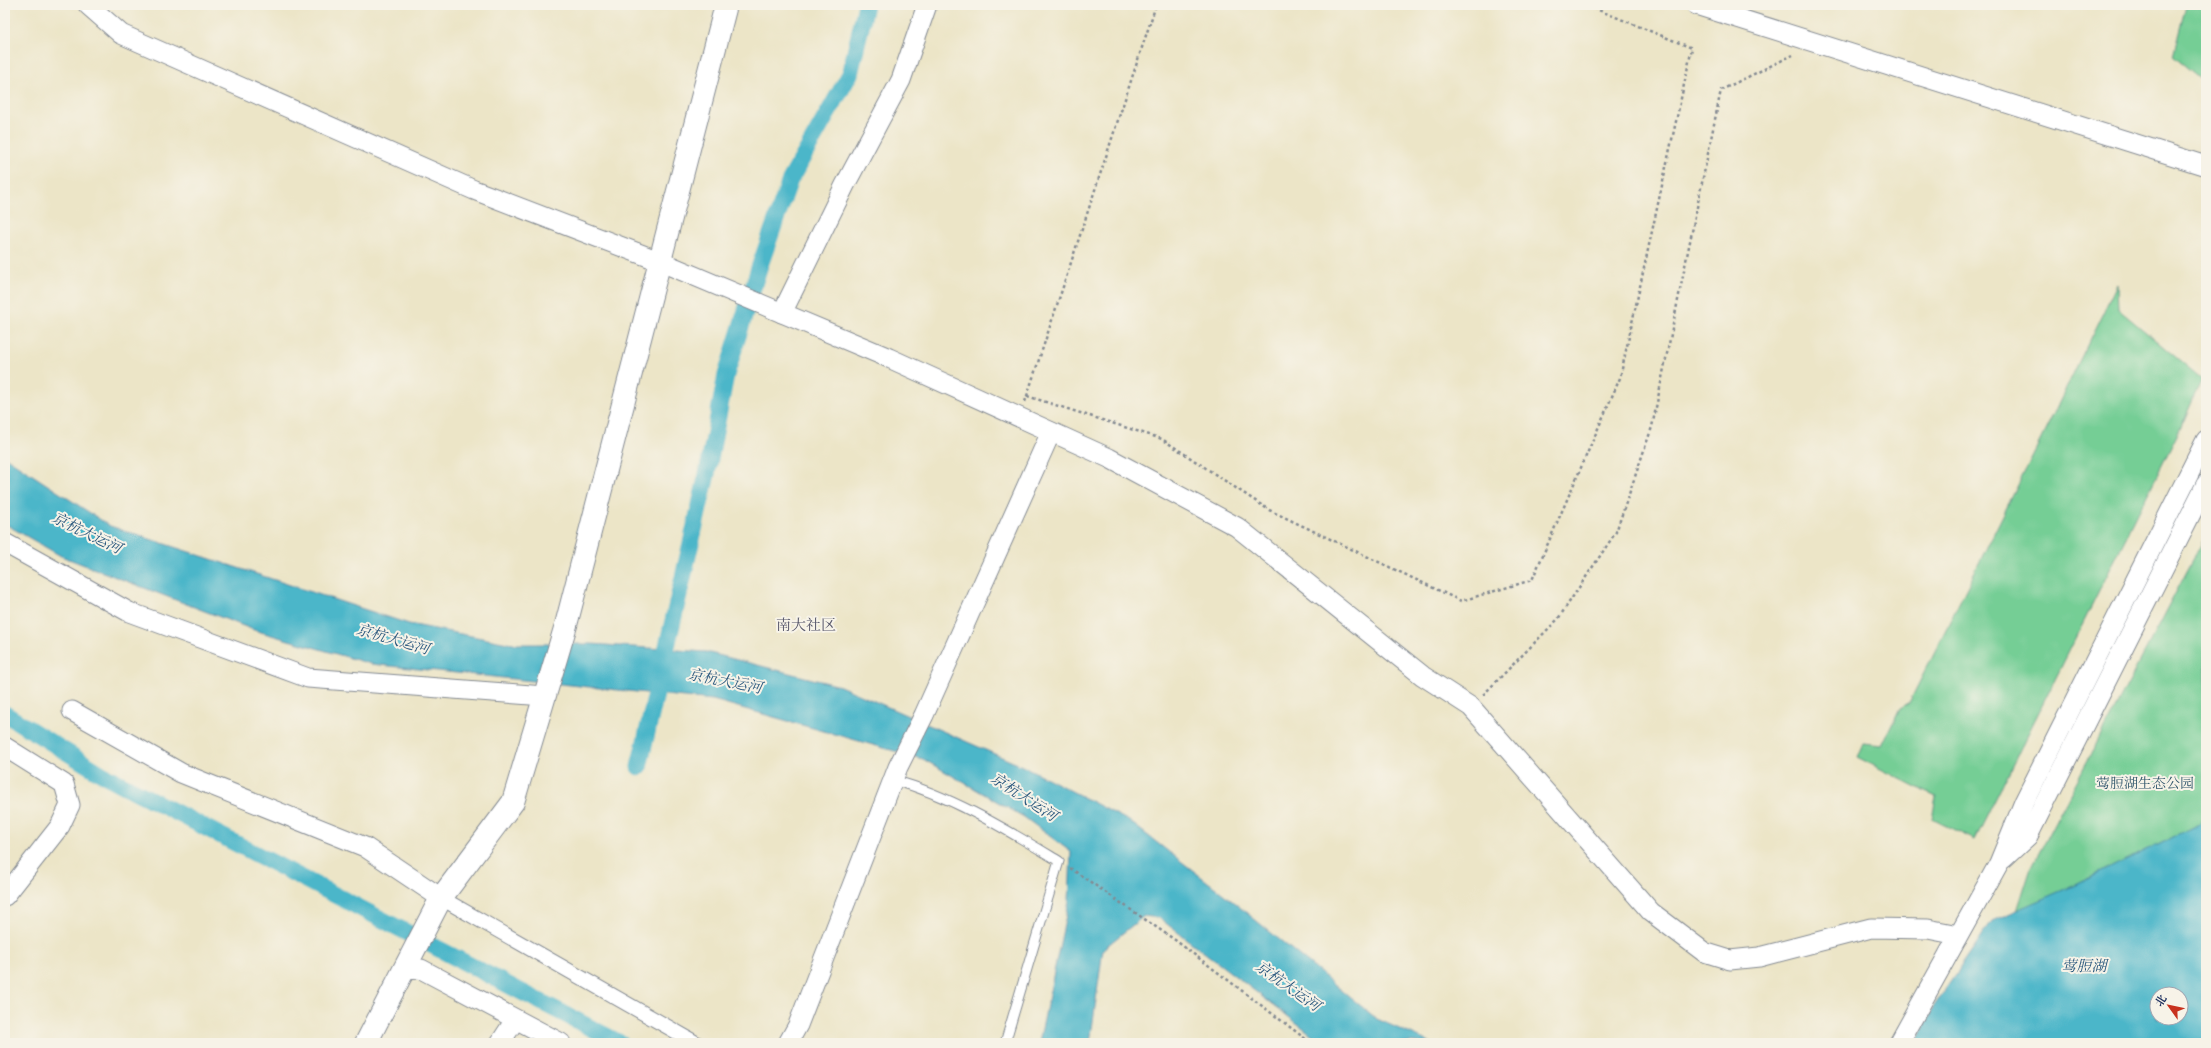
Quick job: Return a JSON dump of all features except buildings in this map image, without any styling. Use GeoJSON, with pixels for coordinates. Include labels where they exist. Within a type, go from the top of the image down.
{"type":"FeatureCollection","features":[{"type":"Feature","properties":{"kind":"street"},"geometry":{"type":"LineString","coordinates":[[88,5],[121,34],[474,190],[659,261],[889,358],[1110,458],[1237,528],[1424,676],[1471,707],[1651,912],[1704,952],[1730,960],[1759,957],[1871,928],[1928,929],[1958,935]]}},
{"type":"Feature","properties":{"kind":"street"},"geometry":{"type":"LineString","coordinates":[[366,1043],[438,903],[513,802],[566,625],[726,5]]}},
{"type":"Feature","properties":{"kind":"street"},"geometry":{"type":"LineString","coordinates":[[782,313],[845,184],[901,80],[927,5]]}},
{"type":"Feature","properties":{"kind":"street"},"geometry":{"type":"LineString","coordinates":[[1696,5],[2206,166]]}},
{"type":"Feature","properties":{"kind":"street"},"geometry":{"type":"LineString","coordinates":[[788,1043],[798,1025],[896,774],[1051,432]]}},
{"type":"Feature","properties":{"kind":"street"},"geometry":{"type":"LineString","coordinates":[[1899,1043],[1998,863],[2024,802],[2206,440]]}},
{"type":"Feature","properties":{"kind":"street"},"geometry":{"type":"LineString","coordinates":[[1998,863],[2028,836],[2206,484]]}},
{"type":"Feature","properties":{"kind":"street"},"geometry":{"type":"LineString","coordinates":[[5,543],[129,612],[308,678],[544,696]]}},
{"type":"Feature","properties":{"kind":"street"},"geometry":{"type":"LineString","coordinates":[[72,711],[181,773],[365,847],[438,903],[696,1043]]}},
{"type":"Feature","properties":{"kind":"street"},"geometry":{"type":"LineString","coordinates":[[5,747],[64,784],[70,804],[60,826],[5,896]]}},
{"type":"Feature","properties":{"kind":"street"},"geometry":{"type":"LineString","coordinates":[[406,967],[420,969],[561,1043]]}},
{"type":"Feature","properties":{"kind":"street"},"geometry":{"type":"LineString","coordinates":[[500,1043],[515,1020]]}},
{"type":"Feature","properties":{"kind":"lane"},"geometry":{"type":"LineString","coordinates":[[896,774],[919,788],[1007,830],[1059,861],[1005,1043]]}},
{"type":"Feature","properties":{"kind":"path"},"geometry":{"type":"LineString","coordinates":[[1156,5],[1027,396],[1162,439],[1269,510],[1461,601],[1532,580],[1620,378],[1692,48],[1586,5]]}},
{"type":"Feature","properties":{"kind":"path"},"geometry":{"type":"LineString","coordinates":[[1471,707],[1558,619],[1616,532],[1652,427],[1720,90],[1795,54]]}},
{"type":"Feature","properties":{"kind":"path"},"geometry":{"type":"LineString","coordinates":[[1066,866],[1175,940],[1311,1043]]}},
{"type":"Feature","properties":{"kind":"green space"},"geometry":{"type":"Polygon","coordinates":[[[2186,5],[2206,5],[2206,83],[2173,56],[2186,5]]]}},
{"type":"Feature","properties":{"kind":"green space"},"geometry":{"type":"Polygon","coordinates":[[[2117,284],[2118,309],[2202,379],[2181,427],[1975,840],[1932,819],[1936,797],[1857,757],[1863,743],[1882,745],[1900,708],[1909,703],[2117,284]]]}},
{"type":"Feature","properties":{"kind":"green space","name":"莺脰湖生态公园"},"geometry":{"type":"Polygon","coordinates":[[[2206,535],[2206,821],[2071,887],[2017,911],[2030,870],[2206,535]]]}},
{"type":"Feature","properties":{"kind":"water","name":"京杭大运河"},"geometry":{"type":"Polygon","coordinates":[[[5,457],[110,526],[409,624],[513,644],[591,644],[706,652],[840,686],[1031,770],[1129,821],[1226,896],[1377,1019],[1431,1043],[1323,1043],[1159,918],[1144,916],[1103,949],[1090,1043],[1039,1043],[1069,901],[1071,852],[1024,817],[923,759],[713,700],[371,664],[254,630],[61,556],[5,524],[5,457]]]}},
{"type":"Feature","properties":{"kind":"water","name":"莺脰湖"},"geometry":{"type":"Polygon","coordinates":[[[2206,821],[2206,1043],[1916,1043],[1934,1006],[1992,921],[2071,887],[2206,821]]]}},
{"type":"Feature","properties":{"kind":"waterway"},"geometry":{"type":"LineString","coordinates":[[639,767],[707,474],[726,375],[759,268],[790,180],[850,74],[866,5]]}},
{"type":"Feature","properties":{"kind":"waterway"},"geometry":{"type":"LineString","coordinates":[[5,714],[102,774],[620,1043]]}},
{"type":"Feature","properties":{"kind":"district","name":"南大社区"},"geometry":{"type":"Point","coordinates":[806,625]}}]}
